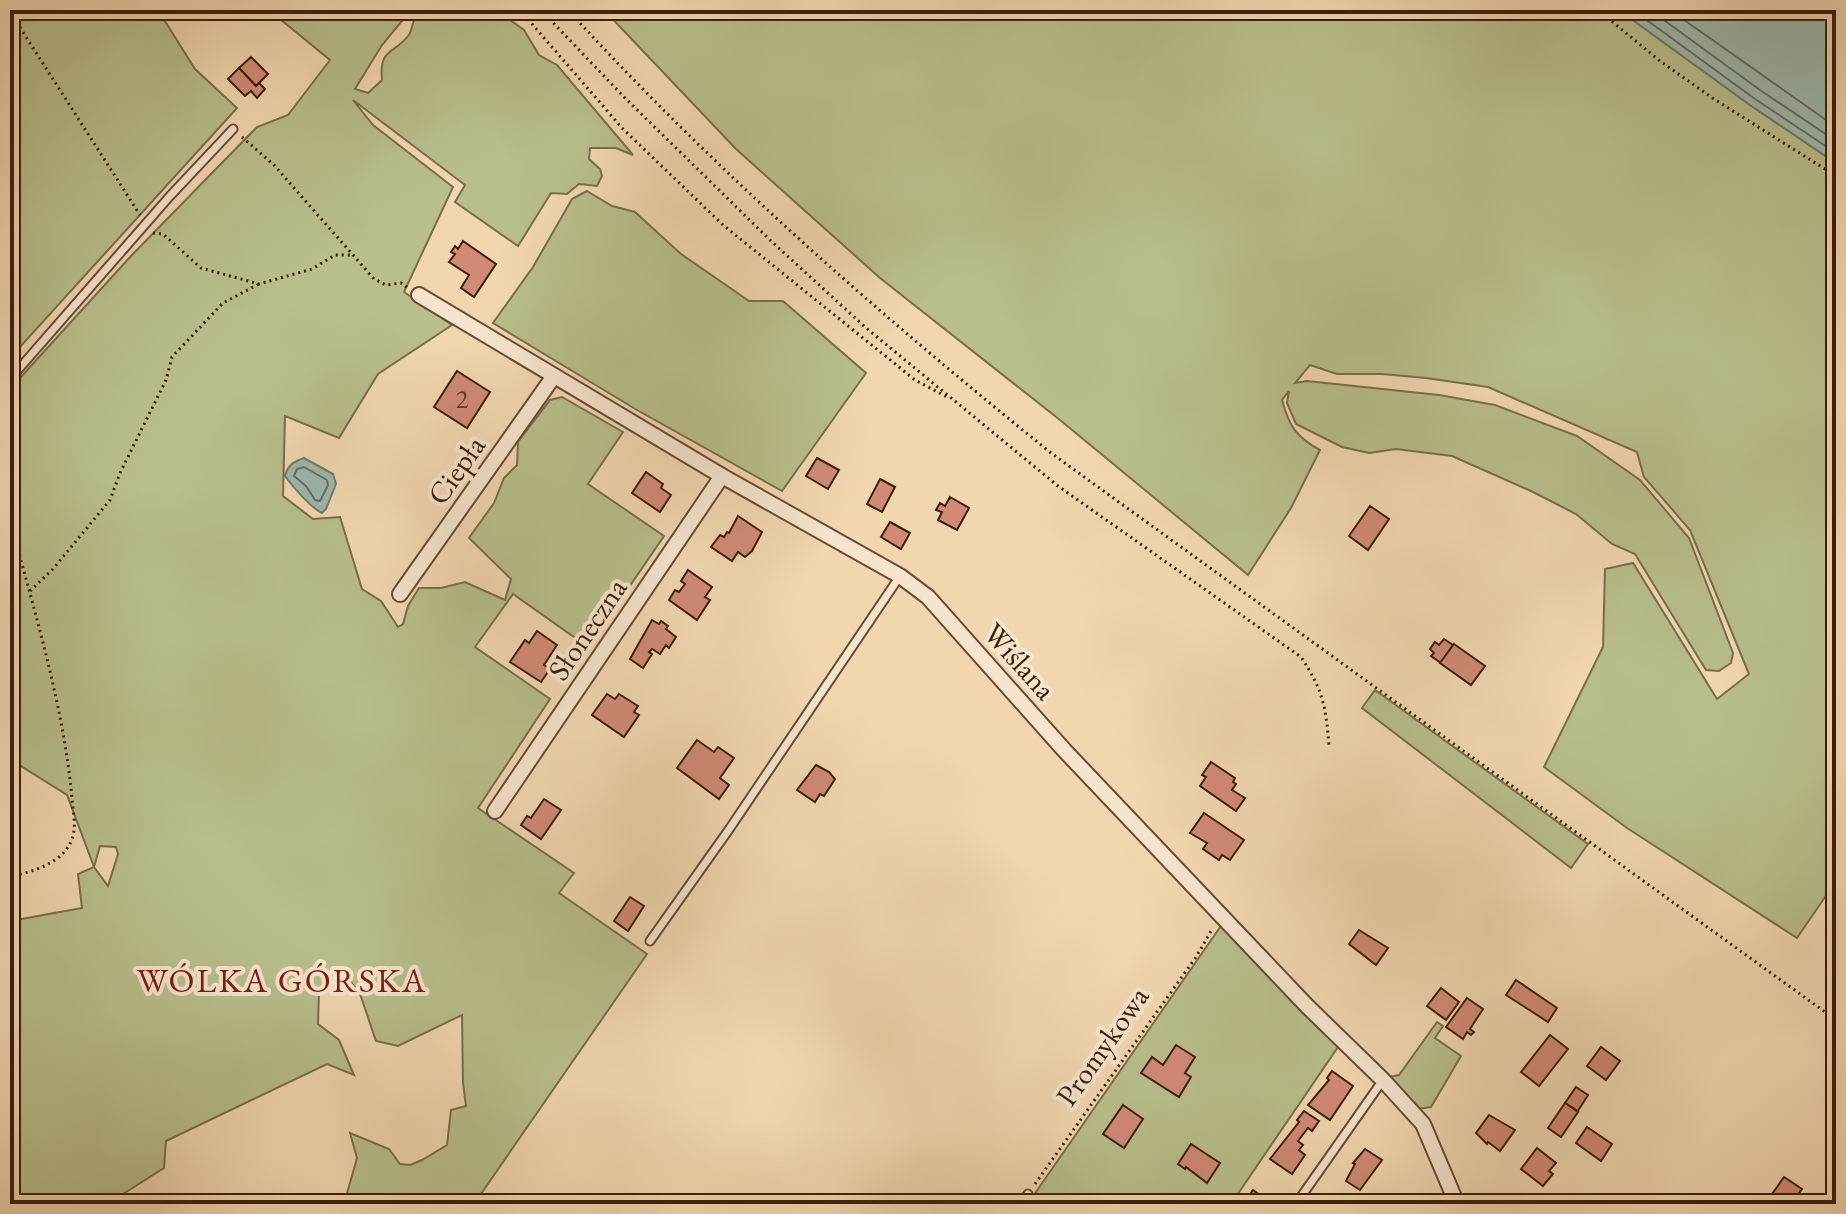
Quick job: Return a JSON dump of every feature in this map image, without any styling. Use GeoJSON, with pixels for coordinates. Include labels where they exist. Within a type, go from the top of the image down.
{"type":"FeatureCollection","features":[{"type":"Feature","properties":{"kind":"street","name":"Wiślana"},"geometry":{"type":"LineString","coordinates":[[419,295],[722,476],[900,576],[928,597],[1065,751],[1423,1124],[1457,1204]]}},
{"type":"Feature","properties":{"kind":"street","name":"Ciepła"},"geometry":{"type":"LineString","coordinates":[[400,594],[554,376]]}},
{"type":"Feature","properties":{"kind":"street","name":"Słoneczna"},"geometry":{"type":"LineString","coordinates":[[495,811],[722,476]]}},
{"type":"Feature","properties":{"kind":"lane"},"geometry":{"type":"LineString","coordinates":[[13,376],[233,129]]}},
{"type":"Feature","properties":{"kind":"lane"},"geometry":{"type":"LineString","coordinates":[[650,941],[900,576]]}},
{"type":"Feature","properties":{"kind":"lane"},"geometry":{"type":"LineString","coordinates":[[1296,1204],[1383,1080]]}},
{"type":"Feature","properties":{"kind":"lane"},"geometry":{"type":"LineString","coordinates":[[1021,1204],[1028,1194]]}},
{"type":"Feature","properties":{"kind":"path"},"geometry":{"type":"LineString","coordinates":[[520,10],[622,128],[723,225],[915,380],[956,401]]}},
{"type":"Feature","properties":{"kind":"path"},"geometry":{"type":"LineString","coordinates":[[541,10],[624,97],[770,240],[865,327],[1058,486],[1301,657],[1317,680],[1326,707],[1329,746]]}},
{"type":"Feature","properties":{"kind":"path"},"geometry":{"type":"LineString","coordinates":[[568,10],[729,176],[823,263],[946,369],[1185,552],[1836,1020]]}},
{"type":"Feature","properties":{"kind":"path"},"geometry":{"type":"LineString","coordinates":[[1598,10],[1660,61],[1714,99],[1836,176]]}},
{"type":"Feature","properties":{"kind":"path"},"geometry":{"type":"LineString","coordinates":[[10,12],[150,232],[163,234],[201,268],[259,284]]}},
{"type":"Feature","properties":{"kind":"path"},"geometry":{"type":"LineString","coordinates":[[233,129],[274,165],[374,279],[386,285],[401,283],[419,295]]}},
{"type":"Feature","properties":{"kind":"path"},"geometry":{"type":"LineString","coordinates":[[29,592],[53,569],[110,500],[166,380],[172,357],[223,303],[259,284],[312,269],[335,255],[353,255]]}},
{"type":"Feature","properties":{"kind":"path"},"geometry":{"type":"LineString","coordinates":[[10,441],[16,403],[13,376]]}},
{"type":"Feature","properties":{"kind":"path"},"geometry":{"type":"LineString","coordinates":[[10,520],[61,722],[74,833],[70,844],[53,863],[10,876]]}},
{"type":"Feature","properties":{"kind":"path","name":"Promykowa"},"geometry":{"type":"LineString","coordinates":[[1028,1194],[1196,957],[1221,914]]}},
{"type":"Feature","properties":{"kind":"green space"},"geometry":{"type":"Polygon","coordinates":[[[10,10],[158,10],[195,69],[237,108],[10,358],[10,10]]]}},
{"type":"Feature","properties":{"kind":"green space"},"geometry":{"type":"Polygon","coordinates":[[[269,10],[411,10],[382,45],[355,89],[368,93],[382,80],[385,57],[409,34],[415,16],[426,10],[459,10],[477,20],[506,17],[524,30],[539,55],[557,65],[633,155],[616,148],[590,148],[589,159],[600,169],[602,176],[597,186],[579,184],[567,194],[551,193],[518,246],[455,202],[465,185],[353,100],[373,125],[453,187],[404,292],[452,325],[378,374],[339,438],[285,416],[283,496],[313,519],[340,517],[362,589],[381,601],[398,627],[403,624],[408,606],[419,588],[441,588],[465,582],[505,600],[511,579],[469,538],[494,503],[504,478],[517,465],[518,442],[550,400],[562,397],[623,432],[588,484],[664,536],[588,647],[513,594],[475,647],[550,699],[478,808],[574,873],[559,893],[647,954],[474,1204],[344,1204],[357,1158],[350,1133],[389,1149],[400,1164],[410,1165],[447,1145],[451,1110],[466,1106],[462,1015],[398,1046],[376,1041],[360,994],[345,974],[319,992],[318,1024],[339,1040],[354,1075],[327,1064],[166,1141],[164,1168],[107,1204],[10,1204],[10,924],[16,920],[82,908],[78,874],[94,867],[67,795],[19,765],[10,769],[10,389],[131,256],[257,127],[288,115],[330,60],[269,10]],[[100,846],[94,867],[108,886],[118,854],[116,847],[100,846]]]}},
{"type":"Feature","properties":{"kind":"green space"},"geometry":{"type":"Polygon","coordinates":[[[604,10],[1619,10],[1836,163],[1836,881],[1797,938],[1627,828],[1544,767],[1603,647],[1605,569],[1633,563],[1717,699],[1749,674],[1690,530],[1644,477],[1637,452],[1488,387],[1382,374],[1337,374],[1310,365],[1295,383],[1307,381],[1439,395],[1495,405],[1577,436],[1640,480],[1689,538],[1733,653],[1731,663],[1719,671],[1706,670],[1635,554],[1612,544],[1576,514],[1452,456],[1396,449],[1369,453],[1342,447],[1296,424],[1287,403],[1289,391],[1282,400],[1291,424],[1299,435],[1320,450],[1291,508],[1248,575],[1060,420],[880,278],[736,149],[604,10]]]}},
{"type":"Feature","properties":{"kind":"green space"},"geometry":{"type":"Polygon","coordinates":[[[587,191],[612,206],[635,212],[681,254],[749,301],[783,301],[866,373],[782,491],[637,410],[493,323],[533,267],[572,199],[587,191]]]}},
{"type":"Feature","properties":{"kind":"green space"},"geometry":{"type":"Polygon","coordinates":[[[1375,690],[1588,844],[1571,868],[1362,708],[1375,690]]]}},
{"type":"Feature","properties":{"kind":"green space"},"geometry":{"type":"Polygon","coordinates":[[[1223,923],[1340,1044],[1231,1204],[1041,1204],[1031,1199],[1223,923]]]}},
{"type":"Feature","properties":{"kind":"green space"},"geometry":{"type":"Polygon","coordinates":[[[1437,1022],[1443,1026],[1435,1038],[1461,1056],[1431,1107],[1418,1109],[1389,1077],[1399,1075],[1437,1022]]]}},
{"type":"Feature","properties":{"kind":"water"},"geometry":{"type":"Polygon","coordinates":[[[1619,10],[1836,10],[1836,163],[1750,105],[1619,10]]]}},
{"type":"Feature","properties":{"kind":"water"},"geometry":{"type":"Polygon","coordinates":[[[304,458],[333,474],[336,484],[322,513],[307,502],[285,476],[292,464],[304,458]]]}},
{"type":"Feature","properties":{"kind":"building"},"geometry":{"type":"Polygon","coordinates":[[[251,57],[268,74],[256,86],[239,68],[251,57]]]}},
{"type":"Feature","properties":{"kind":"building"},"geometry":{"type":"Polygon","coordinates":[[[239,68],[256,86],[259,83],[265,89],[257,98],[251,91],[245,96],[228,79],[239,68]]]}},
{"type":"Feature","properties":{"kind":"building"},"geometry":{"type":"Polygon","coordinates":[[[463,241],[496,264],[474,297],[461,288],[469,275],[449,262],[455,254],[451,252],[455,246],[458,249],[463,241]]]}},
{"type":"Feature","properties":{"kind":"building"},"geometry":{"type":"Polygon","coordinates":[[[457,371],[490,392],[467,428],[434,407],[457,371]]]}},
{"type":"Feature","properties":{"kind":"building"},"geometry":{"type":"Polygon","coordinates":[[[817,458],[839,470],[828,489],[806,476],[817,458]]]}},
{"type":"Feature","properties":{"kind":"building"},"geometry":{"type":"Polygon","coordinates":[[[646,472],[663,484],[661,488],[671,495],[660,512],[632,493],[646,472]]]}},
{"type":"Feature","properties":{"kind":"building"},"geometry":{"type":"Polygon","coordinates":[[[880,479],[895,487],[882,512],[867,504],[880,479]]]}},
{"type":"Feature","properties":{"kind":"building"},"geometry":{"type":"Polygon","coordinates":[[[950,497],[969,508],[957,530],[938,520],[942,512],[936,510],[940,503],[945,506],[950,497]]]}},
{"type":"Feature","properties":{"kind":"building"},"geometry":{"type":"Polygon","coordinates":[[[1370,506],[1389,519],[1368,550],[1349,536],[1370,506]]]}},
{"type":"Feature","properties":{"kind":"building"},"geometry":{"type":"Polygon","coordinates":[[[738,516],[762,532],[752,551],[745,557],[738,552],[732,561],[711,547],[720,535],[724,537],[729,533],[738,516]]]}},
{"type":"Feature","properties":{"kind":"building"},"geometry":{"type":"Polygon","coordinates":[[[890,522],[910,533],[901,549],[881,537],[890,522]]]}},
{"type":"Feature","properties":{"kind":"building"},"geometry":{"type":"Polygon","coordinates":[[[688,570],[712,587],[705,597],[710,600],[697,620],[669,600],[675,590],[679,592],[685,584],[681,581],[688,570]]]}},
{"type":"Feature","properties":{"kind":"building"},"geometry":{"type":"Polygon","coordinates":[[[652,620],[659,624],[661,621],[676,637],[669,648],[666,645],[660,654],[652,649],[643,668],[630,659],[652,620]]]}},
{"type":"Feature","properties":{"kind":"building"},"geometry":{"type":"Polygon","coordinates":[[[537,631],[557,645],[544,665],[550,669],[541,682],[510,662],[525,640],[529,643],[537,631]]]}},
{"type":"Feature","properties":{"kind":"building"},"geometry":{"type":"Polygon","coordinates":[[[1444,639],[1453,645],[1441,663],[1431,656],[1434,653],[1430,649],[1435,642],[1439,645],[1444,639]]]}},
{"type":"Feature","properties":{"kind":"building"},"geometry":{"type":"Polygon","coordinates":[[[1454,644],[1485,666],[1471,685],[1440,663],[1454,644]]]}},
{"type":"Feature","properties":{"kind":"building"},"geometry":{"type":"Polygon","coordinates":[[[607,694],[615,699],[619,694],[638,706],[634,712],[639,715],[624,737],[592,715],[607,694]]]}},
{"type":"Feature","properties":{"kind":"building"},"geometry":{"type":"Polygon","coordinates":[[[697,740],[714,752],[718,747],[734,758],[720,778],[729,785],[719,799],[677,768],[697,740]]]}},
{"type":"Feature","properties":{"kind":"building"},"geometry":{"type":"Polygon","coordinates":[[[1211,762],[1235,778],[1233,782],[1236,784],[1232,790],[1245,798],[1236,811],[1200,786],[1206,777],[1202,775],[1211,762]]]}},
{"type":"Feature","properties":{"kind":"building"},"geometry":{"type":"Polygon","coordinates":[[[816,765],[835,779],[824,796],[820,794],[815,802],[797,790],[816,765]]]}},
{"type":"Feature","properties":{"kind":"building"},"geometry":{"type":"Polygon","coordinates":[[[544,799],[561,810],[541,839],[521,825],[527,816],[531,818],[544,799]]]}},
{"type":"Feature","properties":{"kind":"building"},"geometry":{"type":"Polygon","coordinates":[[[1204,813],[1244,840],[1230,860],[1222,855],[1219,860],[1203,849],[1207,843],[1190,833],[1204,813]]]}},
{"type":"Feature","properties":{"kind":"building"},"geometry":{"type":"Polygon","coordinates":[[[630,897],[644,906],[628,931],[614,921],[630,897]]]}},
{"type":"Feature","properties":{"kind":"building"},"geometry":{"type":"Polygon","coordinates":[[[1359,930],[1388,948],[1376,965],[1349,944],[1359,930]]]}},
{"type":"Feature","properties":{"kind":"building"},"geometry":{"type":"Polygon","coordinates":[[[1516,980],[1557,1008],[1548,1022],[1506,995],[1516,980]]]}},
{"type":"Feature","properties":{"kind":"building"},"geometry":{"type":"Polygon","coordinates":[[[1441,988],[1459,1002],[1446,1020],[1427,1006],[1441,988]]]}},
{"type":"Feature","properties":{"kind":"building"},"geometry":{"type":"Polygon","coordinates":[[[1467,998],[1483,1009],[1470,1029],[1474,1032],[1471,1035],[1467,1032],[1463,1039],[1446,1027],[1467,998]]]}},
{"type":"Feature","properties":{"kind":"building"},"geometry":{"type":"Polygon","coordinates":[[[1550,1035],[1568,1049],[1539,1086],[1521,1072],[1550,1035]]]}},
{"type":"Feature","properties":{"kind":"building"},"geometry":{"type":"Polygon","coordinates":[[[1176,1045],[1195,1057],[1185,1073],[1191,1077],[1179,1097],[1141,1073],[1152,1057],[1163,1065],[1176,1045]]]}},
{"type":"Feature","properties":{"kind":"building"},"geometry":{"type":"Polygon","coordinates":[[[1601,1047],[1620,1061],[1606,1080],[1587,1066],[1601,1047]]]}},
{"type":"Feature","properties":{"kind":"building"},"geometry":{"type":"Polygon","coordinates":[[[1332,1071],[1353,1086],[1330,1120],[1308,1105],[1329,1080],[1327,1078],[1332,1071]]]}},
{"type":"Feature","properties":{"kind":"building"},"geometry":{"type":"Polygon","coordinates":[[[1576,1087],[1588,1095],[1578,1111],[1565,1103],[1576,1087]]]}},
{"type":"Feature","properties":{"kind":"building"},"geometry":{"type":"Polygon","coordinates":[[[1565,1103],[1578,1112],[1561,1137],[1548,1128],[1565,1103]]]}},
{"type":"Feature","properties":{"kind":"building"},"geometry":{"type":"Polygon","coordinates":[[[1123,1105],[1143,1119],[1124,1148],[1103,1134],[1123,1105]]]}},
{"type":"Feature","properties":{"kind":"building"},"geometry":{"type":"Polygon","coordinates":[[[1304,1111],[1319,1121],[1312,1131],[1308,1128],[1298,1141],[1303,1145],[1299,1150],[1305,1155],[1292,1174],[1270,1159],[1304,1111]]]}},
{"type":"Feature","properties":{"kind":"building"},"geometry":{"type":"Polygon","coordinates":[[[1489,1115],[1515,1130],[1500,1151],[1476,1133],[1489,1115]]]}},
{"type":"Feature","properties":{"kind":"building"},"geometry":{"type":"Polygon","coordinates":[[[1587,1127],[1612,1144],[1601,1161],[1576,1143],[1587,1127]]]}},
{"type":"Feature","properties":{"kind":"building"},"geometry":{"type":"Polygon","coordinates":[[[1191,1144],[1220,1163],[1207,1183],[1178,1164],[1191,1144]]]}},
{"type":"Feature","properties":{"kind":"building"},"geometry":{"type":"Polygon","coordinates":[[[1537,1148],[1556,1163],[1549,1171],[1553,1174],[1543,1186],[1521,1169],[1537,1148]]]}},
{"type":"Feature","properties":{"kind":"building"},"geometry":{"type":"Polygon","coordinates":[[[1365,1149],[1382,1160],[1360,1190],[1346,1181],[1353,1163],[1365,1149]]]}},
{"type":"Feature","properties":{"kind":"building"},"geometry":{"type":"Polygon","coordinates":[[[1784,1177],[1802,1189],[1791,1204],[1765,1204],[1784,1177]]]}},
{"type":"Feature","properties":{"kind":"building"},"geometry":{"type":"Polygon","coordinates":[[[1253,1190],[1264,1198],[1260,1204],[1243,1204],[1253,1190]]]}},
{"type":"Feature","properties":{"kind":"building"},"geometry":{"type":"Polygon","coordinates":[[[1408,1196],[1420,1204],[1398,1204],[1408,1196]]]}},
{"type":"Feature","properties":{"kind":"district","name":"WÓLKA GÓRSKA"},"geometry":{"type":"Point","coordinates":[282,980]}}]}
